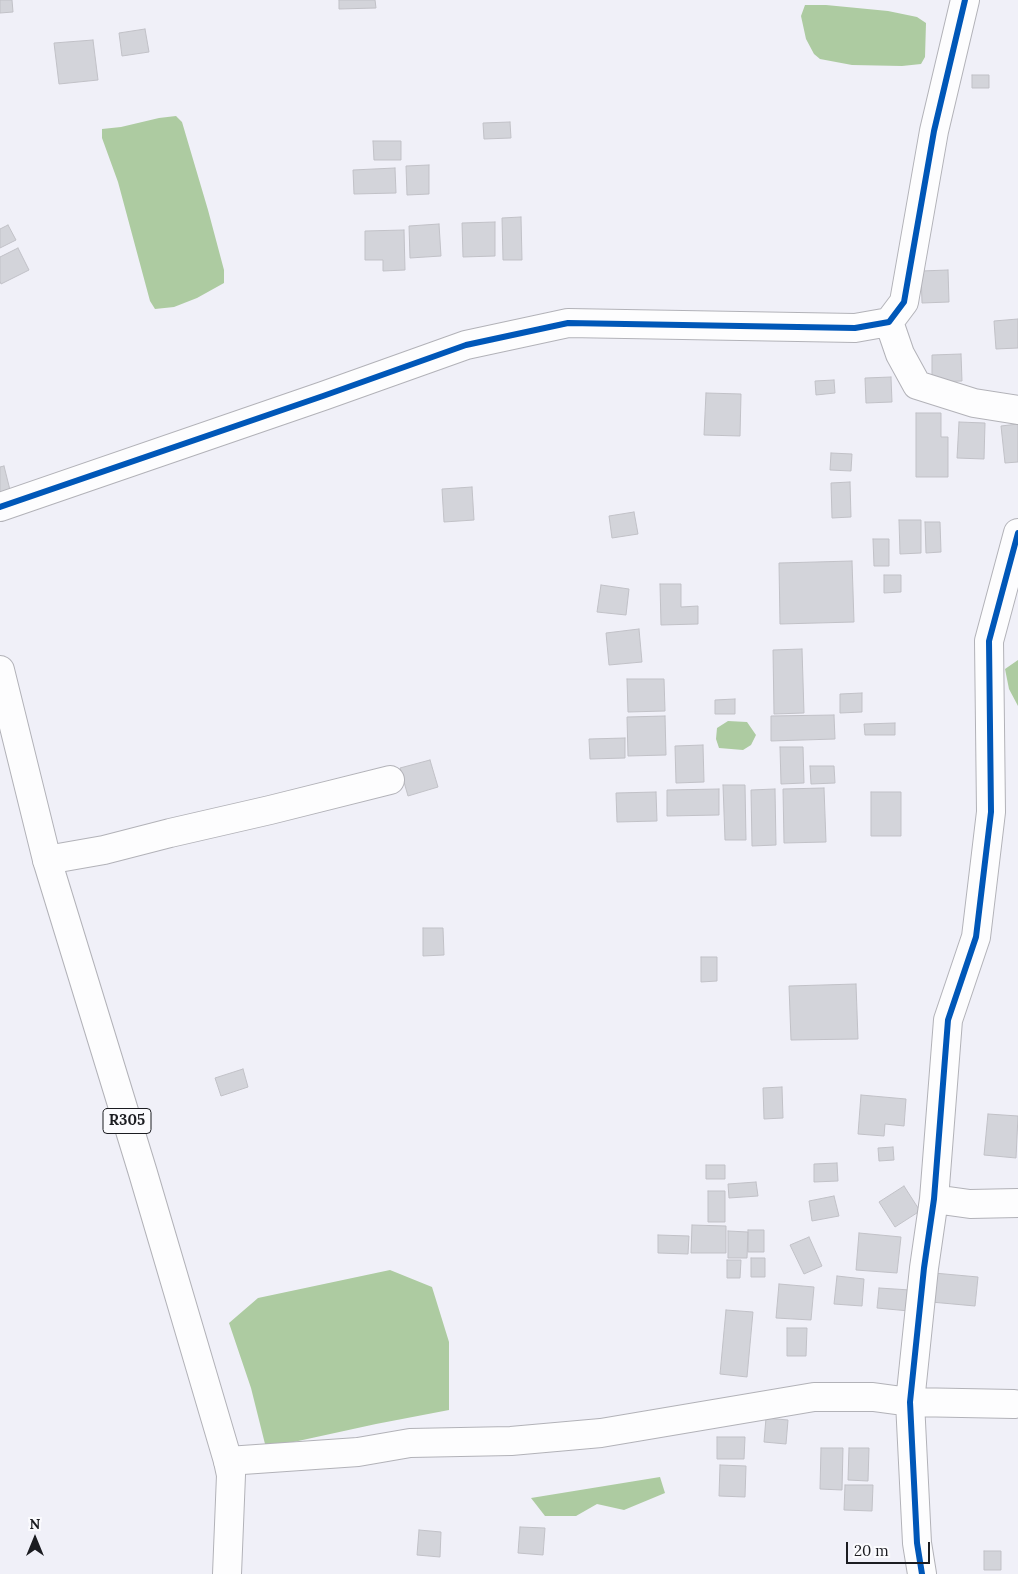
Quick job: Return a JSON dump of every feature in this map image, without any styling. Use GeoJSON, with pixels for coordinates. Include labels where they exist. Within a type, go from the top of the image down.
{"type":"FeatureCollection","features":[{"type":"Feature","properties":{"kind":"street"},"geometry":{"type":"LineString","coordinates":[[0,507],[466,345],[568,323],[855,328],[890,322],[904,302],[934,131],[965,0]]}},
{"type":"Feature","properties":{"kind":"street"},"geometry":{"type":"LineString","coordinates":[[890,322],[900,354],[918,385],[974,403],[1018,410]]}},
{"type":"Feature","properties":{"kind":"street"},"geometry":{"type":"LineString","coordinates":[[922,1574],[917,1543],[910,1402],[924,1268],[934,1200],[948,1020],[976,937],[991,812],[990,641],[1018,533]]}},
{"type":"Feature","properties":{"kind":"street","name":"R305"},"geometry":{"type":"LineString","coordinates":[[0,670],[47,860],[143,1173],[228,1461],[231,1475],[227,1574]]}},
{"type":"Feature","properties":{"kind":"street"},"geometry":{"type":"LineString","coordinates":[[47,860],[104,850],[170,832],[270,810],[363,785],[390,780]]}},
{"type":"Feature","properties":{"kind":"street"},"geometry":{"type":"LineString","coordinates":[[934,1200],[970,1204],[1018,1203]]}},
{"type":"Feature","properties":{"kind":"street"},"geometry":{"type":"LineString","coordinates":[[228,1461],[358,1452],[410,1443],[511,1441],[600,1433],[814,1397],[873,1397],[910,1402],[1014,1404]]}},
{"type":"Feature","properties":{"kind":"shaded area"},"geometry":{"type":"Polygon","coordinates":[[[805,5],[826,5],[888,11],[917,17],[926,23],[925,57],[921,64],[902,66],[852,65],[820,59],[814,54],[806,39],[801,16],[805,5]]]}},
{"type":"Feature","properties":{"kind":"shaded area"},"geometry":{"type":"Polygon","coordinates":[[[176,116],[182,122],[208,210],[224,270],[224,283],[197,298],[174,307],[155,309],[150,301],[118,182],[102,138],[102,129],[176,116]]]}},
{"type":"Feature","properties":{"kind":"shaded area"},"geometry":{"type":"Polygon","coordinates":[[[1018,660],[1018,706],[1009,689],[1005,669],[1018,660]]]}},
{"type":"Feature","properties":{"kind":"shaded area"},"geometry":{"type":"Polygon","coordinates":[[[728,721],[747,722],[756,735],[751,745],[743,750],[719,748],[716,739],[717,728],[728,721]]]}},
{"type":"Feature","properties":{"kind":"shaded area"},"geometry":{"type":"Polygon","coordinates":[[[390,1270],[432,1287],[449,1342],[449,1410],[266,1448],[251,1388],[229,1323],[258,1298],[390,1270]]]}},
{"type":"Feature","properties":{"kind":"shaded area"},"geometry":{"type":"Polygon","coordinates":[[[660,1477],[665,1493],[624,1510],[597,1504],[576,1516],[545,1516],[531,1498],[660,1477]]]}},
{"type":"Feature","properties":{"kind":"building"},"geometry":{"type":"Polygon","coordinates":[[[0,0],[12,0],[13,12],[0,13],[0,0]]]}},
{"type":"Feature","properties":{"kind":"building"},"geometry":{"type":"Polygon","coordinates":[[[339,0],[375,0],[376,8],[339,9],[339,0]]]}},
{"type":"Feature","properties":{"kind":"building"},"geometry":{"type":"Polygon","coordinates":[[[145,29],[149,52],[122,56],[119,33],[145,29]]]}},
{"type":"Feature","properties":{"kind":"building"},"geometry":{"type":"Polygon","coordinates":[[[93,40],[98,80],[59,84],[54,43],[93,40]]]}},
{"type":"Feature","properties":{"kind":"building"},"geometry":{"type":"Polygon","coordinates":[[[972,75],[989,75],[989,88],[972,88],[972,75]]]}},
{"type":"Feature","properties":{"kind":"building"},"geometry":{"type":"Polygon","coordinates":[[[510,122],[511,138],[484,139],[483,123],[510,122]]]}},
{"type":"Feature","properties":{"kind":"building"},"geometry":{"type":"Polygon","coordinates":[[[373,141],[401,141],[401,160],[374,160],[373,141]]]}},
{"type":"Feature","properties":{"kind":"building"},"geometry":{"type":"Polygon","coordinates":[[[429,165],[429,194],[407,195],[406,166],[429,165]]]}},
{"type":"Feature","properties":{"kind":"building"},"geometry":{"type":"Polygon","coordinates":[[[395,168],[396,193],[354,194],[353,170],[395,168]]]}},
{"type":"Feature","properties":{"kind":"building"},"geometry":{"type":"Polygon","coordinates":[[[521,217],[522,260],[503,260],[502,218],[521,217]]]}},
{"type":"Feature","properties":{"kind":"building"},"geometry":{"type":"Polygon","coordinates":[[[495,222],[495,256],[463,257],[462,223],[495,222]]]}},
{"type":"Feature","properties":{"kind":"building"},"geometry":{"type":"Polygon","coordinates":[[[439,224],[441,256],[410,258],[409,226],[439,224]]]}},
{"type":"Feature","properties":{"kind":"building"},"geometry":{"type":"Polygon","coordinates":[[[8,225],[16,240],[0,248],[0,229],[8,225]]]}},
{"type":"Feature","properties":{"kind":"building"},"geometry":{"type":"Polygon","coordinates":[[[404,230],[405,270],[383,271],[383,260],[365,260],[365,231],[404,230]]]}},
{"type":"Feature","properties":{"kind":"building"},"geometry":{"type":"Polygon","coordinates":[[[18,248],[29,270],[1,284],[0,257],[18,248]]]}},
{"type":"Feature","properties":{"kind":"building"},"geometry":{"type":"Polygon","coordinates":[[[948,270],[949,302],[922,303],[921,271],[948,270]]]}},
{"type":"Feature","properties":{"kind":"building"},"geometry":{"type":"Polygon","coordinates":[[[1018,319],[1018,348],[996,349],[994,321],[1018,319]]]}},
{"type":"Feature","properties":{"kind":"building"},"geometry":{"type":"Polygon","coordinates":[[[961,354],[962,381],[932,382],[932,355],[961,354]]]}},
{"type":"Feature","properties":{"kind":"building"},"geometry":{"type":"Polygon","coordinates":[[[891,377],[892,402],[866,403],[865,378],[891,377]]]}},
{"type":"Feature","properties":{"kind":"building"},"geometry":{"type":"Polygon","coordinates":[[[834,380],[835,393],[816,395],[815,381],[834,380]]]}},
{"type":"Feature","properties":{"kind":"building"},"geometry":{"type":"Polygon","coordinates":[[[706,393],[741,394],[740,436],[704,435],[706,393]]]}},
{"type":"Feature","properties":{"kind":"building"},"geometry":{"type":"Polygon","coordinates":[[[916,413],[941,413],[941,437],[948,437],[948,477],[916,477],[916,413]]]}},
{"type":"Feature","properties":{"kind":"building"},"geometry":{"type":"Polygon","coordinates":[[[959,422],[985,423],[984,459],[957,458],[959,422]]]}},
{"type":"Feature","properties":{"kind":"building"},"geometry":{"type":"Polygon","coordinates":[[[1018,424],[1018,462],[1005,463],[1001,426],[1018,424]]]}},
{"type":"Feature","properties":{"kind":"building"},"geometry":{"type":"Polygon","coordinates":[[[831,453],[852,454],[851,471],[830,470],[831,453]]]}},
{"type":"Feature","properties":{"kind":"building"},"geometry":{"type":"Polygon","coordinates":[[[4,466],[10,490],[0,492],[0,467],[4,466]]]}},
{"type":"Feature","properties":{"kind":"building"},"geometry":{"type":"Polygon","coordinates":[[[850,482],[851,517],[832,518],[831,483],[850,482]]]}},
{"type":"Feature","properties":{"kind":"building"},"geometry":{"type":"Polygon","coordinates":[[[472,487],[474,520],[444,522],[442,489],[472,487]]]}},
{"type":"Feature","properties":{"kind":"building"},"geometry":{"type":"Polygon","coordinates":[[[634,512],[638,534],[612,538],[609,516],[634,512]]]}},
{"type":"Feature","properties":{"kind":"building"},"geometry":{"type":"Polygon","coordinates":[[[899,520],[921,520],[921,553],[900,554],[899,520]]]}},
{"type":"Feature","properties":{"kind":"building"},"geometry":{"type":"Polygon","coordinates":[[[925,522],[940,522],[941,552],[926,553],[925,522]]]}},
{"type":"Feature","properties":{"kind":"building"},"geometry":{"type":"Polygon","coordinates":[[[873,539],[889,539],[889,566],[874,566],[873,539]]]}},
{"type":"Feature","properties":{"kind":"building"},"geometry":{"type":"Polygon","coordinates":[[[852,561],[854,622],[780,624],[779,563],[852,561]]]}},
{"type":"Feature","properties":{"kind":"building"},"geometry":{"type":"Polygon","coordinates":[[[884,575],[901,575],[901,592],[884,593],[884,575]]]}},
{"type":"Feature","properties":{"kind":"building"},"geometry":{"type":"Polygon","coordinates":[[[660,584],[681,584],[681,607],[698,606],[698,624],[661,625],[660,584]]]}},
{"type":"Feature","properties":{"kind":"building"},"geometry":{"type":"Polygon","coordinates":[[[601,585],[629,589],[626,615],[597,612],[601,585]]]}},
{"type":"Feature","properties":{"kind":"building"},"geometry":{"type":"Polygon","coordinates":[[[639,629],[642,662],[609,665],[606,633],[639,629]]]}},
{"type":"Feature","properties":{"kind":"building"},"geometry":{"type":"Polygon","coordinates":[[[802,649],[804,713],[774,714],[773,650],[802,649]]]}},
{"type":"Feature","properties":{"kind":"building"},"geometry":{"type":"Polygon","coordinates":[[[627,679],[664,679],[665,711],[628,712],[627,679]]]}},
{"type":"Feature","properties":{"kind":"building"},"geometry":{"type":"Polygon","coordinates":[[[862,693],[862,712],[840,713],[840,694],[862,693]]]}},
{"type":"Feature","properties":{"kind":"building"},"geometry":{"type":"Polygon","coordinates":[[[735,699],[735,714],[715,714],[715,700],[735,699]]]}},
{"type":"Feature","properties":{"kind":"building"},"geometry":{"type":"Polygon","coordinates":[[[834,715],[835,739],[771,741],[771,716],[834,715]]]}},
{"type":"Feature","properties":{"kind":"building"},"geometry":{"type":"Polygon","coordinates":[[[665,716],[666,755],[628,756],[627,717],[665,716]]]}},
{"type":"Feature","properties":{"kind":"building"},"geometry":{"type":"Polygon","coordinates":[[[895,723],[895,735],[865,735],[864,724],[895,723]]]}},
{"type":"Feature","properties":{"kind":"building"},"geometry":{"type":"Polygon","coordinates":[[[625,738],[625,758],[590,759],[589,739],[625,738]]]}},
{"type":"Feature","properties":{"kind":"building"},"geometry":{"type":"Polygon","coordinates":[[[703,745],[704,782],[676,783],[675,746],[703,745]]]}},
{"type":"Feature","properties":{"kind":"building"},"geometry":{"type":"Polygon","coordinates":[[[780,747],[803,747],[804,783],[781,784],[780,747]]]}},
{"type":"Feature","properties":{"kind":"building"},"geometry":{"type":"Polygon","coordinates":[[[430,760],[438,787],[408,796],[400,768],[430,760]]]}},
{"type":"Feature","properties":{"kind":"building"},"geometry":{"type":"Polygon","coordinates":[[[810,766],[834,766],[835,783],[811,784],[810,766]]]}},
{"type":"Feature","properties":{"kind":"building"},"geometry":{"type":"Polygon","coordinates":[[[723,785],[745,785],[746,840],[725,840],[723,785]]]}},
{"type":"Feature","properties":{"kind":"building"},"geometry":{"type":"Polygon","coordinates":[[[824,788],[826,842],[784,843],[783,789],[824,788]]]}},
{"type":"Feature","properties":{"kind":"building"},"geometry":{"type":"Polygon","coordinates":[[[719,789],[719,815],[667,816],[667,790],[719,789]]]}},
{"type":"Feature","properties":{"kind":"building"},"geometry":{"type":"Polygon","coordinates":[[[775,789],[776,845],[752,846],[751,790],[775,789]]]}},
{"type":"Feature","properties":{"kind":"building"},"geometry":{"type":"Polygon","coordinates":[[[656,792],[657,821],[617,822],[616,793],[656,792]]]}},
{"type":"Feature","properties":{"kind":"building"},"geometry":{"type":"Polygon","coordinates":[[[871,792],[901,792],[901,836],[871,836],[871,792]]]}},
{"type":"Feature","properties":{"kind":"building"},"geometry":{"type":"Polygon","coordinates":[[[423,928],[443,928],[444,955],[423,956],[423,928]]]}},
{"type":"Feature","properties":{"kind":"building"},"geometry":{"type":"Polygon","coordinates":[[[701,957],[717,957],[717,981],[701,982],[701,957]]]}},
{"type":"Feature","properties":{"kind":"building"},"geometry":{"type":"Polygon","coordinates":[[[856,984],[858,1039],[791,1040],[789,986],[856,984]]]}},
{"type":"Feature","properties":{"kind":"building"},"geometry":{"type":"Polygon","coordinates":[[[243,1069],[248,1087],[221,1096],[215,1078],[243,1069]]]}},
{"type":"Feature","properties":{"kind":"building"},"geometry":{"type":"Polygon","coordinates":[[[782,1087],[783,1118],[764,1119],[763,1088],[782,1087]]]}},
{"type":"Feature","properties":{"kind":"building"},"geometry":{"type":"Polygon","coordinates":[[[861,1095],[906,1099],[904,1126],[885,1124],[884,1136],[858,1134],[861,1095]]]}},
{"type":"Feature","properties":{"kind":"building"},"geometry":{"type":"Polygon","coordinates":[[[988,1114],[1018,1116],[1016,1158],[984,1155],[988,1114]]]}},
{"type":"Feature","properties":{"kind":"building"},"geometry":{"type":"Polygon","coordinates":[[[893,1147],[894,1160],[879,1161],[878,1148],[893,1147]]]}},
{"type":"Feature","properties":{"kind":"building"},"geometry":{"type":"Polygon","coordinates":[[[837,1163],[838,1181],[814,1182],[814,1164],[837,1163]]]}},
{"type":"Feature","properties":{"kind":"building"},"geometry":{"type":"Polygon","coordinates":[[[706,1165],[725,1165],[725,1179],[706,1179],[706,1165]]]}},
{"type":"Feature","properties":{"kind":"building"},"geometry":{"type":"Polygon","coordinates":[[[756,1182],[758,1196],[729,1198],[728,1184],[756,1182]]]}},
{"type":"Feature","properties":{"kind":"building"},"geometry":{"type":"Polygon","coordinates":[[[904,1186],[920,1211],[895,1227],[879,1202],[904,1186]]]}},
{"type":"Feature","properties":{"kind":"building"},"geometry":{"type":"Polygon","coordinates":[[[708,1191],[725,1191],[725,1222],[708,1222],[708,1191]]]}},
{"type":"Feature","properties":{"kind":"building"},"geometry":{"type":"Polygon","coordinates":[[[834,1196],[839,1216],[812,1221],[809,1201],[834,1196]]]}},
{"type":"Feature","properties":{"kind":"building"},"geometry":{"type":"Polygon","coordinates":[[[692,1225],[726,1226],[726,1253],[691,1253],[692,1225]]]}},
{"type":"Feature","properties":{"kind":"building"},"geometry":{"type":"Polygon","coordinates":[[[748,1230],[764,1230],[764,1252],[748,1252],[748,1230]]]}},
{"type":"Feature","properties":{"kind":"building"},"geometry":{"type":"Polygon","coordinates":[[[728,1231],[748,1232],[747,1258],[728,1258],[728,1231]]]}},
{"type":"Feature","properties":{"kind":"building"},"geometry":{"type":"Polygon","coordinates":[[[859,1233],[901,1237],[897,1273],[856,1270],[859,1233]]]}},
{"type":"Feature","properties":{"kind":"building"},"geometry":{"type":"Polygon","coordinates":[[[658,1235],[689,1236],[688,1254],[658,1253],[658,1235]]]}},
{"type":"Feature","properties":{"kind":"building"},"geometry":{"type":"Polygon","coordinates":[[[809,1237],[822,1266],[804,1274],[790,1245],[809,1237]]]}},
{"type":"Feature","properties":{"kind":"building"},"geometry":{"type":"Polygon","coordinates":[[[751,1258],[765,1258],[765,1277],[751,1277],[751,1258]]]}},
{"type":"Feature","properties":{"kind":"building"},"geometry":{"type":"Polygon","coordinates":[[[727,1260],[741,1260],[740,1278],[727,1278],[727,1260]]]}},
{"type":"Feature","properties":{"kind":"building"},"geometry":{"type":"Polygon","coordinates":[[[934,1273],[978,1277],[975,1306],[931,1302],[934,1273]]]}},
{"type":"Feature","properties":{"kind":"building"},"geometry":{"type":"Polygon","coordinates":[[[837,1276],[864,1279],[862,1306],[834,1304],[837,1276]]]}},
{"type":"Feature","properties":{"kind":"building"},"geometry":{"type":"Polygon","coordinates":[[[779,1284],[814,1287],[811,1320],[776,1318],[779,1284]]]}},
{"type":"Feature","properties":{"kind":"building"},"geometry":{"type":"Polygon","coordinates":[[[879,1288],[910,1290],[909,1311],[877,1308],[879,1288]]]}},
{"type":"Feature","properties":{"kind":"building"},"geometry":{"type":"Polygon","coordinates":[[[726,1310],[753,1312],[747,1377],[720,1374],[726,1310]]]}},
{"type":"Feature","properties":{"kind":"building"},"geometry":{"type":"Polygon","coordinates":[[[787,1328],[807,1328],[806,1356],[787,1356],[787,1328]]]}},
{"type":"Feature","properties":{"kind":"building"},"geometry":{"type":"Polygon","coordinates":[[[766,1418],[788,1420],[786,1444],[764,1442],[766,1418]]]}},
{"type":"Feature","properties":{"kind":"building"},"geometry":{"type":"Polygon","coordinates":[[[717,1437],[745,1437],[744,1459],[717,1459],[717,1437]]]}},
{"type":"Feature","properties":{"kind":"building"},"geometry":{"type":"Polygon","coordinates":[[[821,1448],[843,1448],[842,1490],[820,1489],[821,1448]]]}},
{"type":"Feature","properties":{"kind":"building"},"geometry":{"type":"Polygon","coordinates":[[[849,1448],[869,1448],[868,1481],[848,1480],[849,1448]]]}},
{"type":"Feature","properties":{"kind":"building"},"geometry":{"type":"Polygon","coordinates":[[[720,1465],[746,1466],[745,1497],[719,1496],[720,1465]]]}},
{"type":"Feature","properties":{"kind":"building"},"geometry":{"type":"Polygon","coordinates":[[[845,1485],[873,1485],[872,1511],[844,1510],[845,1485]]]}},
{"type":"Feature","properties":{"kind":"building"},"geometry":{"type":"Polygon","coordinates":[[[520,1527],[545,1528],[543,1555],[518,1553],[520,1527]]]}},
{"type":"Feature","properties":{"kind":"building"},"geometry":{"type":"Polygon","coordinates":[[[419,1530],[441,1532],[440,1557],[417,1555],[419,1530]]]}},
{"type":"Feature","properties":{"kind":"building"},"geometry":{"type":"Polygon","coordinates":[[[984,1551],[1001,1551],[1001,1570],[984,1570],[984,1551]]]}},
{"type":"Feature","properties":{"kind":"cycle path"},"geometry":{"type":"LineString","coordinates":[[0,507],[466,345],[568,323],[855,328],[889,322],[904,302],[934,131],[965,0]]}},
{"type":"Feature","properties":{"kind":"cycle path"},"geometry":{"type":"LineString","coordinates":[[922,1574],[917,1543],[910,1402],[924,1268],[934,1199],[948,1020],[976,937],[991,812],[989,641],[1018,533]]}}]}
